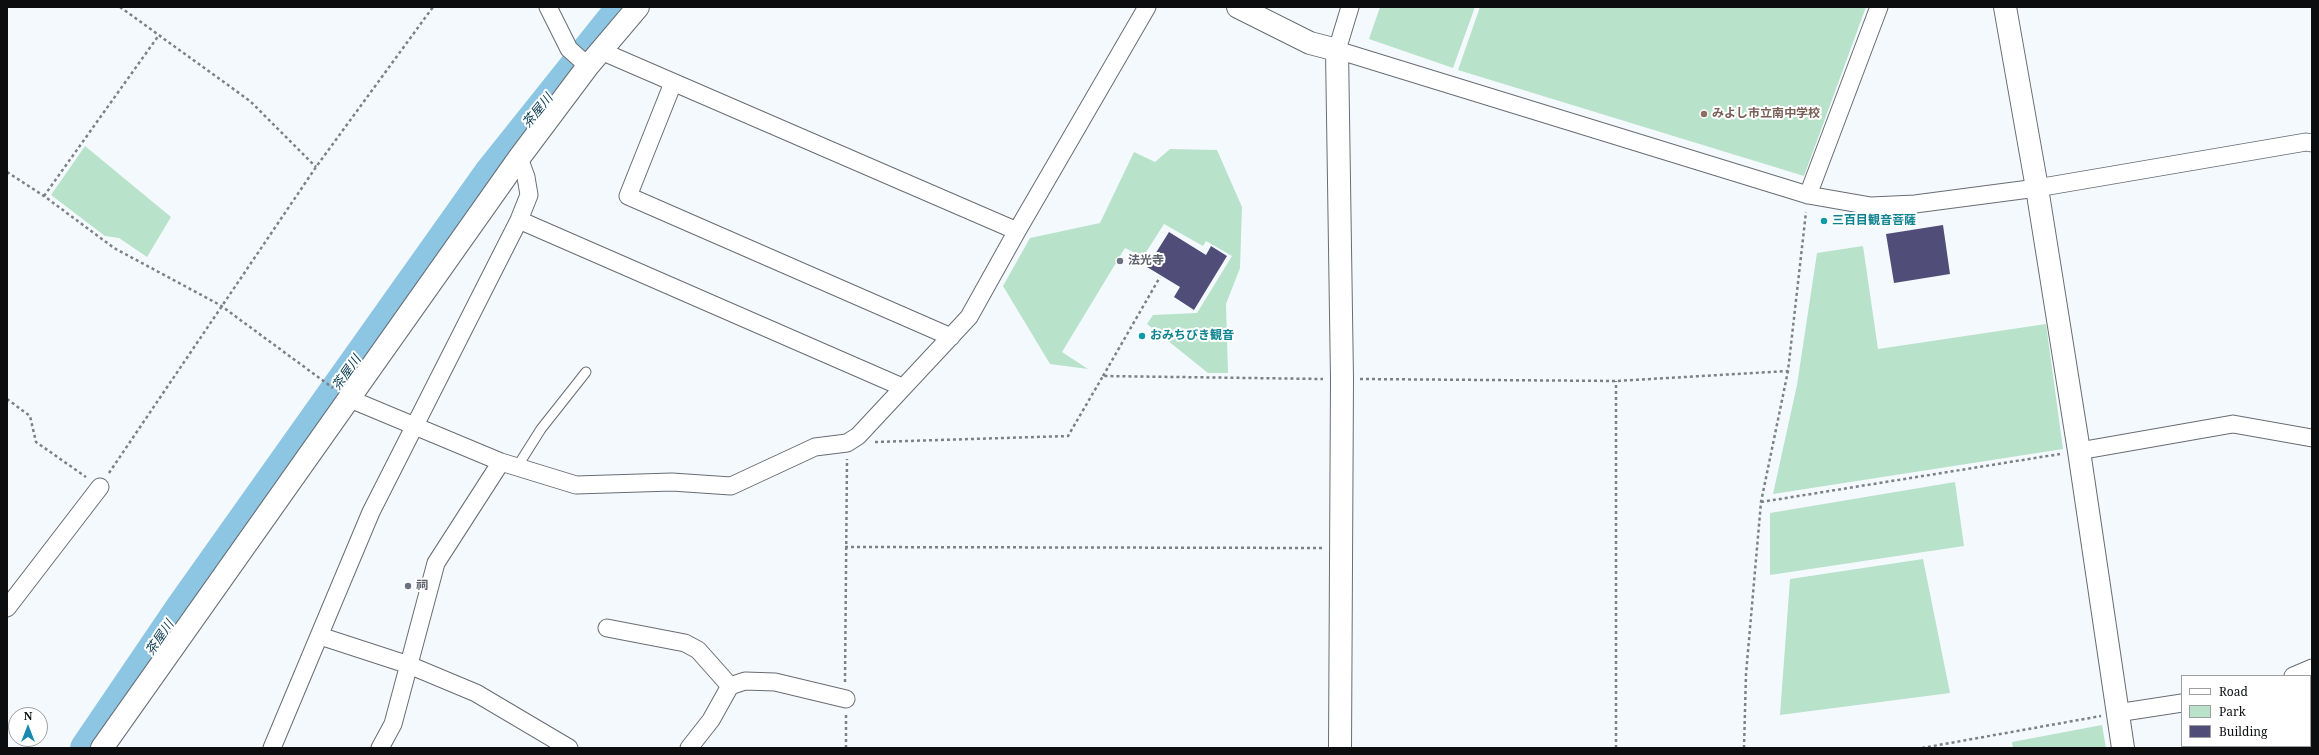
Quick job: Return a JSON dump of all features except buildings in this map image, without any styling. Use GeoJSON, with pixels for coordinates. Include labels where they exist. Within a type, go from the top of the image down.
{"type":"FeatureCollection","features":[{"type":"Feature","properties":{"kind":"street"},"geometry":{"type":"LineString","coordinates":[[548,7],[586,58],[673,83],[1017,231]]}},
{"type":"Feature","properties":{"kind":"street"},"geometry":{"type":"LineString","coordinates":[[102,748],[350,399],[519,158],[586,58],[638,7]]}},
{"type":"Feature","properties":{"kind":"street"},"geometry":{"type":"LineString","coordinates":[[350,399],[501,462],[576,485],[672,482],[731,486],[815,447],[847,443],[858,436],[902,387],[969,317],[1147,7]]}},
{"type":"Feature","properties":{"kind":"street"},"geometry":{"type":"LineString","coordinates":[[1238,7],[1310,43],[1808,195],[1871,206],[1915,204],[2037,188],[2306,142],[2312,143]]}},
{"type":"Feature","properties":{"kind":"street"},"geometry":{"type":"LineString","coordinates":[[1340,748],[1342,379],[1337,50],[1350,7]]}},
{"type":"Feature","properties":{"kind":"street"},"geometry":{"type":"LineString","coordinates":[[1808,195],[1879,7]]}},
{"type":"Feature","properties":{"kind":"street"},"geometry":{"type":"LineString","coordinates":[[2005,7],[2037,188],[2079,451],[2122,748]]}},
{"type":"Feature","properties":{"kind":"street"},"geometry":{"type":"LineString","coordinates":[[673,83],[628,196],[951,336]]}},
{"type":"Feature","properties":{"kind":"street"},"geometry":{"type":"LineString","coordinates":[[272,748],[371,512],[519,220],[529,195],[526,177],[519,158]]}},
{"type":"Feature","properties":{"kind":"street"},"geometry":{"type":"LineString","coordinates":[[519,220],[902,387]]}},
{"type":"Feature","properties":{"kind":"street"},"geometry":{"type":"LineString","coordinates":[[2079,451],[2232,424],[2312,438]]}},
{"type":"Feature","properties":{"kind":"street"},"geometry":{"type":"LineString","coordinates":[[380,748],[393,724],[436,564],[501,462]]}},
{"type":"Feature","properties":{"kind":"street"},"geometry":{"type":"LineString","coordinates":[[7,608],[100,487]]}},
{"type":"Feature","properties":{"kind":"street"},"geometry":{"type":"LineString","coordinates":[[607,628],[685,643],[698,650],[730,686]]}},
{"type":"Feature","properties":{"kind":"street"},"geometry":{"type":"LineString","coordinates":[[320,636],[409,665],[476,693],[569,748]]}},
{"type":"Feature","properties":{"kind":"street"},"geometry":{"type":"LineString","coordinates":[[2295,675],[2312,668]]}},
{"type":"Feature","properties":{"kind":"street"},"geometry":{"type":"LineString","coordinates":[[689,748],[710,720],[730,686],[745,681],[775,682],[846,699]]}},
{"type":"Feature","properties":{"kind":"street"},"geometry":{"type":"LineString","coordinates":[[2117,713],[2181,703]]}},
{"type":"Feature","properties":{"kind":"lane"},"geometry":{"type":"LineString","coordinates":[[517,467],[541,429],[586,372]]}},
{"type":"Feature","properties":{"kind":"path"},"geometry":{"type":"LineString","coordinates":[[120,7],[250,101],[316,167]]}},
{"type":"Feature","properties":{"kind":"path"},"geometry":{"type":"LineString","coordinates":[[7,399],[30,416],[36,442],[100,487],[220,305],[316,167],[433,7]]}},
{"type":"Feature","properties":{"kind":"path"},"geometry":{"type":"LineString","coordinates":[[44,196],[159,35]]}},
{"type":"Feature","properties":{"kind":"path"},"geometry":{"type":"LineString","coordinates":[[7,172],[44,196],[114,248],[220,305],[332,387]]}},
{"type":"Feature","properties":{"kind":"path"},"geometry":{"type":"LineString","coordinates":[[1744,748],[1746,674],[1761,502],[1788,371],[1808,195]]}},
{"type":"Feature","properties":{"kind":"path"},"geometry":{"type":"LineString","coordinates":[[846,748],[845,547],[847,443],[1068,436],[1160,277]]}},
{"type":"Feature","properties":{"kind":"path"},"geometry":{"type":"LineString","coordinates":[[1103,376],[1616,381],[1788,371]]}},
{"type":"Feature","properties":{"kind":"path"},"geometry":{"type":"LineString","coordinates":[[1616,381],[1616,748]]}},
{"type":"Feature","properties":{"kind":"path"},"geometry":{"type":"LineString","coordinates":[[1761,502],[2079,451]]}},
{"type":"Feature","properties":{"kind":"path"},"geometry":{"type":"LineString","coordinates":[[845,547],[1340,548]]}},
{"type":"Feature","properties":{"kind":"path"},"geometry":{"type":"LineString","coordinates":[[1922,748],[2117,713]]}},
{"type":"Feature","properties":{"kind":"green space"},"geometry":{"type":"Polygon","coordinates":[[[1380,7],[1475,7],[1453,68],[1369,39],[1380,7]]]}},
{"type":"Feature","properties":{"kind":"green space","name":"みよし市立南中学校"},"geometry":{"type":"Polygon","coordinates":[[[1480,7],[1866,7],[1804,176],[1458,70],[1480,7]]]}},
{"type":"Feature","properties":{"kind":"green space"},"geometry":{"type":"Polygon","coordinates":[[[85,146],[171,217],[147,257],[119,238],[105,236],[51,195],[85,146]]]}},
{"type":"Feature","properties":{"kind":"green space"},"geometry":{"type":"Polygon","coordinates":[[[1170,149],[1217,150],[1242,207],[1240,268],[1226,304],[1228,373],[1208,373],[1147,324],[1153,315],[1197,313],[1232,256],[1206,241],[1203,246],[1164,224],[1143,257],[1125,248],[1062,352],[1088,369],[1050,364],[1003,286],[1030,238],[1100,223],[1134,152],[1155,162],[1170,149]]]}},
{"type":"Feature","properties":{"kind":"green space"},"geometry":{"type":"Polygon","coordinates":[[[1863,246],[1878,349],[2046,324],[2063,449],[1773,494],[1797,385],[1817,253],[1863,246]]]}},
{"type":"Feature","properties":{"kind":"green space"},"geometry":{"type":"Polygon","coordinates":[[[1955,482],[1964,546],[1770,575],[1770,513],[1955,482]]]}},
{"type":"Feature","properties":{"kind":"green space"},"geometry":{"type":"Polygon","coordinates":[[[1923,559],[1950,693],[1780,715],[1790,579],[1923,559]]]}},
{"type":"Feature","properties":{"kind":"green space"},"geometry":{"type":"Polygon","coordinates":[[[2102,725],[2106,748],[2013,748],[2012,742],[2102,725]]]}},
{"type":"Feature","properties":{"kind":"waterway","name":"茶屋川"},"geometry":{"type":"LineString","coordinates":[[85,748],[180,608],[490,171],[621,7]]}},
{"type":"Feature","properties":{"kind":"place","name":"みよし市立南中学校"},"geometry":{"type":"Point","coordinates":[1704,114]}},
{"type":"Feature","properties":{"kind":"place","name":"三百目観音菩薩"},"geometry":{"type":"Point","coordinates":[1824,221]}},
{"type":"Feature","properties":{"kind":"place","name":"法光寺"},"geometry":{"type":"Point","coordinates":[1120,261]}},
{"type":"Feature","properties":{"kind":"place","name":"おみちびき観音"},"geometry":{"type":"Point","coordinates":[1142,336]}},
{"type":"Feature","properties":{"kind":"place","name":"祠"},"geometry":{"type":"Point","coordinates":[408,586]}}]}
